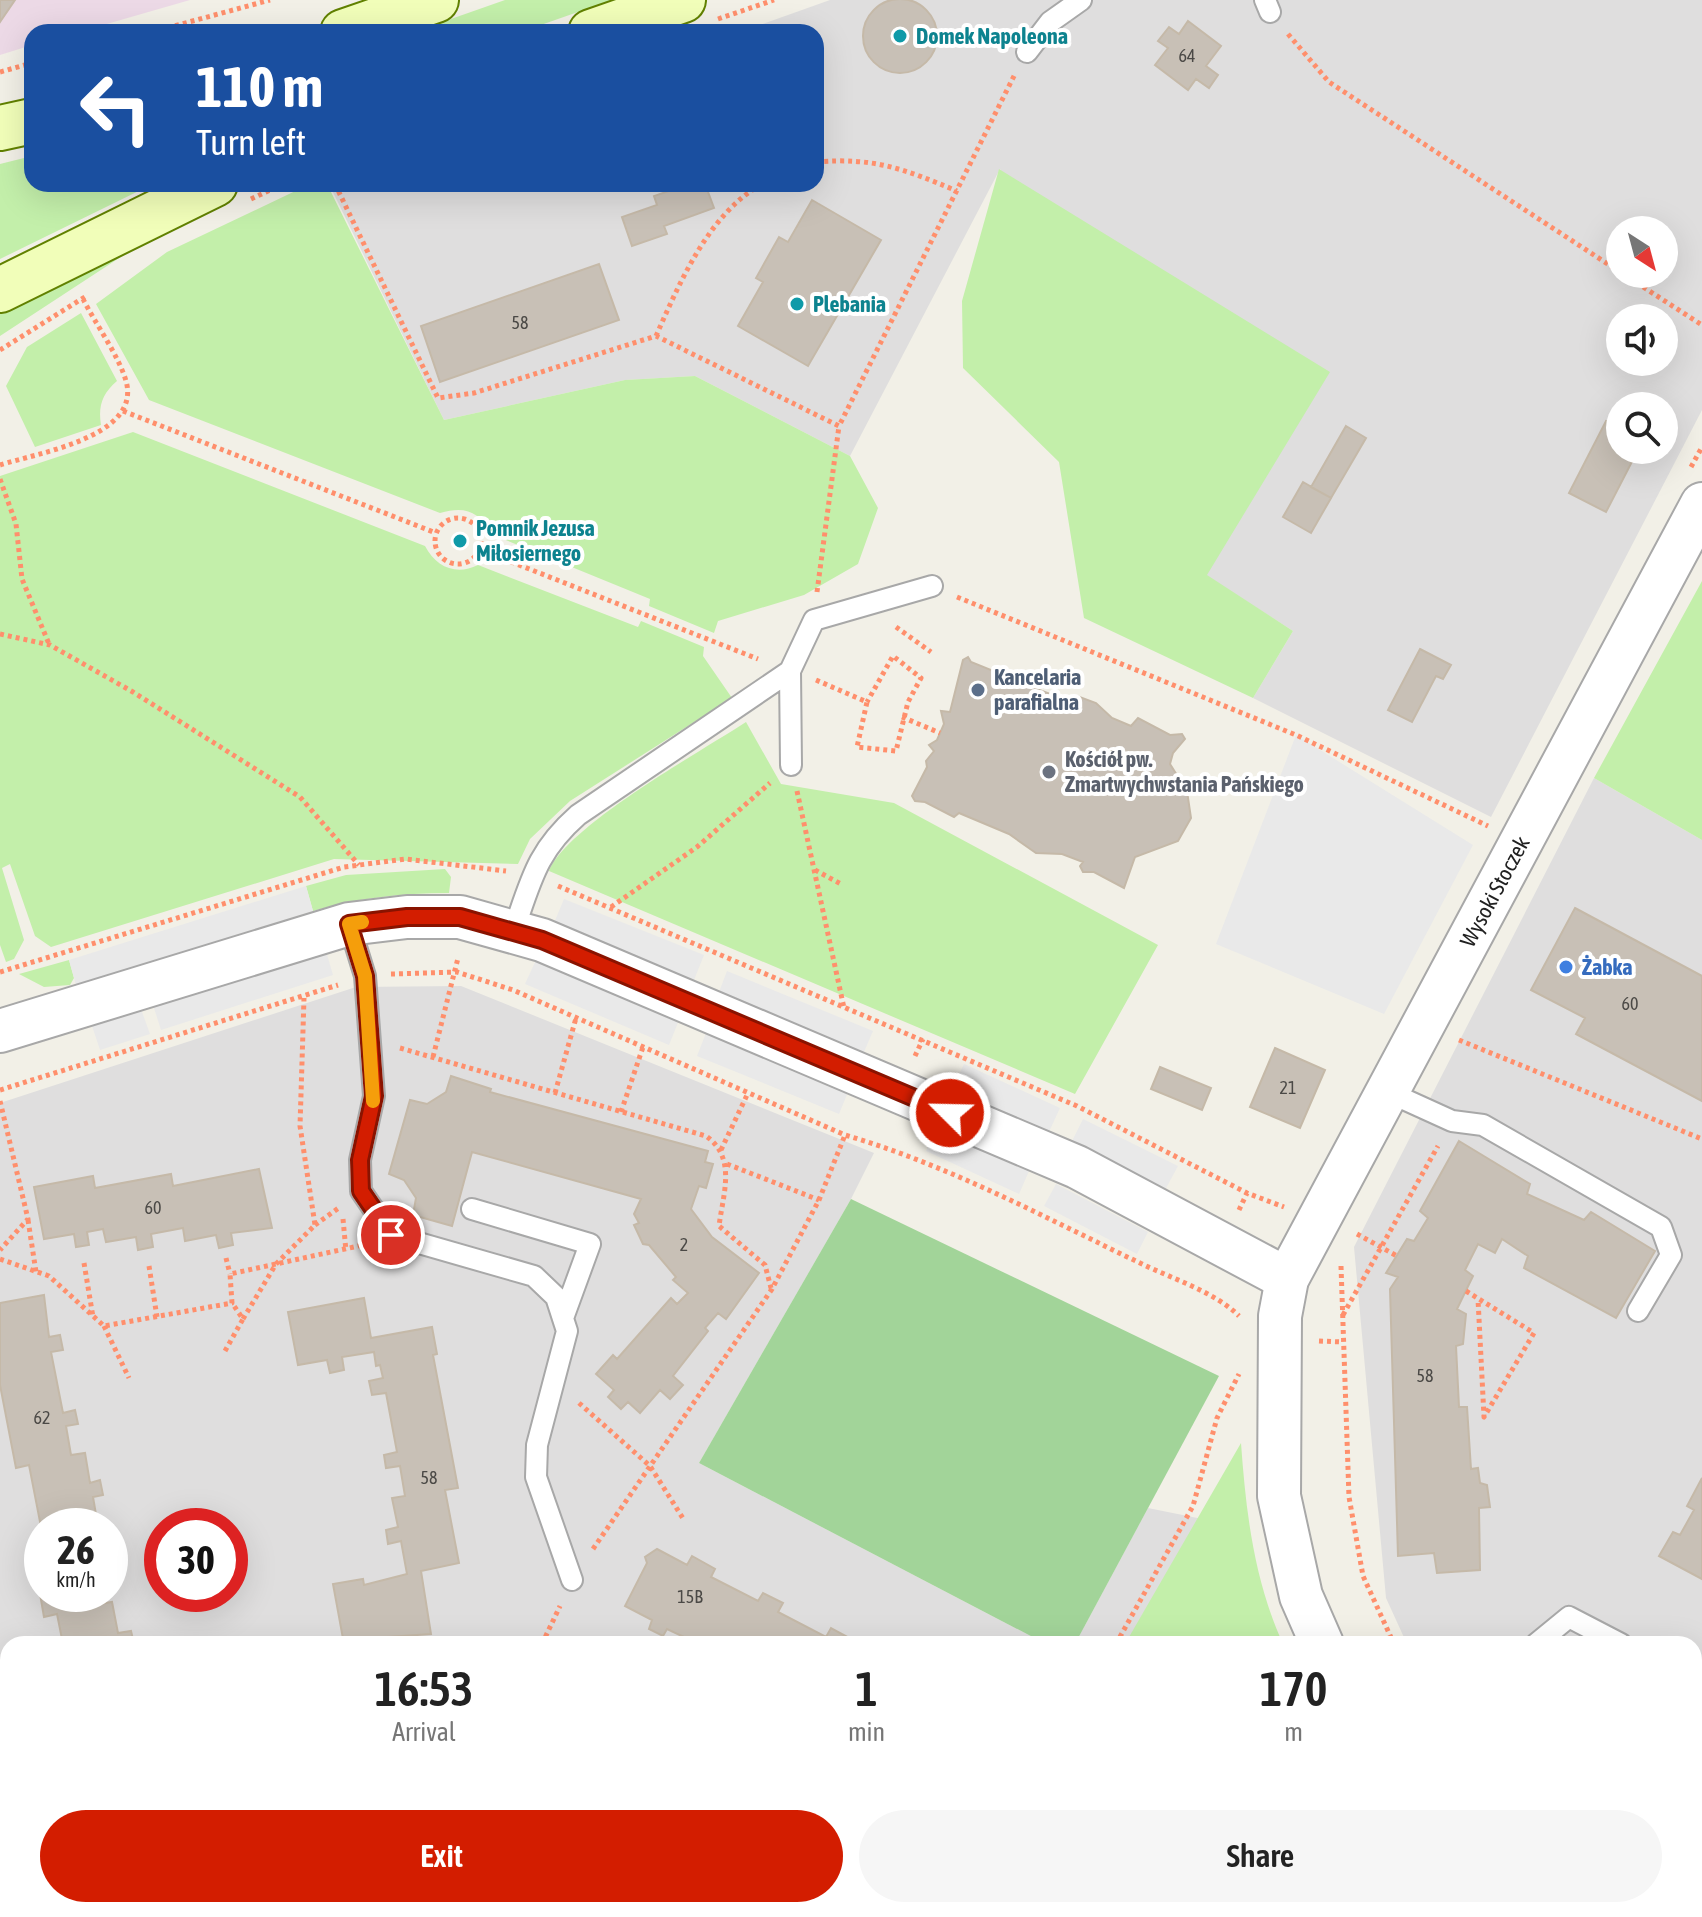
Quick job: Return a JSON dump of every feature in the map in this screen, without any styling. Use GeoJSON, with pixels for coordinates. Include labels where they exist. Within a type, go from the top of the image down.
{"type":"FeatureCollection","features":[{"type":"Feature","properties":{"kind":"main road"},"geometry":{"type":"LineString","coordinates":[[366,24],[436,0]]}},
{"type":"Feature","properties":{"kind":"main road"},"geometry":{"type":"LineString","coordinates":[[631,24],[695,11]]}},
{"type":"Feature","properties":{"kind":"main road"},"geometry":{"type":"LineString","coordinates":[[0,128],[24,123]]}},
{"type":"Feature","properties":{"kind":"main road"},"geometry":{"type":"LineString","coordinates":[[0,290],[199,192]]}},
{"type":"Feature","properties":{"kind":"street","name":"Wysoki Stoczek"},"geometry":{"type":"LineString","coordinates":[[1318,1636],[1301,1596],[1279,1496],[1280,1316],[1287,1279],[1702,504]]}},
{"type":"Feature","properties":{"kind":"street"},"geometry":{"type":"LineString","coordinates":[[4,1025],[349,924],[407,917],[460,917],[542,940],[1077,1167],[1287,1279]]}},
{"type":"Feature","properties":{"kind":"lane"},"geometry":{"type":"LineString","coordinates":[[1027,52],[1050,22],[1081,0]]}},
{"type":"Feature","properties":{"kind":"lane"},"geometry":{"type":"LineString","coordinates":[[791,765],[790,671],[814,620],[932,586]]}},
{"type":"Feature","properties":{"kind":"lane"},"geometry":{"type":"LineString","coordinates":[[513,932],[544,849],[559,832],[578,815],[790,671]]}},
{"type":"Feature","properties":{"kind":"lane"},"geometry":{"type":"LineString","coordinates":[[349,924],[365,976],[374,1096],[360,1160],[361,1191],[391,1235],[534,1276],[556,1297],[567,1331],[537,1445],[536,1477],[572,1580]]}},
{"type":"Feature","properties":{"kind":"lane"},"geometry":{"type":"LineString","coordinates":[[1386,1091],[1452,1121],[1483,1125],[1661,1227],[1671,1255],[1638,1311]]}},
{"type":"Feature","properties":{"kind":"lane"},"geometry":{"type":"LineString","coordinates":[[472,1209],[590,1244],[563,1318]]}},
{"type":"Feature","properties":{"kind":"lane"},"geometry":{"type":"LineString","coordinates":[[1546,1636],[1569,1617],[1606,1636]]}},
{"type":"Feature","properties":{"kind":"path"},"geometry":{"type":"LineString","coordinates":[[182,24],[270,0]]}},
{"type":"Feature","properties":{"kind":"path"},"geometry":{"type":"LineString","coordinates":[[695,11],[774,0]]}},
{"type":"Feature","properties":{"kind":"path"},"geometry":{"type":"LineString","coordinates":[[1267,6],[1329,82],[1606,263]]}},
{"type":"Feature","properties":{"kind":"path"},"geometry":{"type":"LineString","coordinates":[[814,620],[839,426],[1027,52]]}},
{"type":"Feature","properties":{"kind":"path"},"geometry":{"type":"LineString","coordinates":[[0,72],[24,65]]}},
{"type":"Feature","properties":{"kind":"path"},"geometry":{"type":"LineString","coordinates":[[824,161],[857,158],[915,174],[957,191]]}},
{"type":"Feature","properties":{"kind":"path"},"geometry":{"type":"LineString","coordinates":[[339,192],[438,398],[474,393],[656,336],[839,426]]}},
{"type":"Feature","properties":{"kind":"path"},"geometry":{"type":"LineString","coordinates":[[656,336],[688,263],[726,216],[753,192]]}},
{"type":"Feature","properties":{"kind":"path"},"geometry":{"type":"LineString","coordinates":[[1645,288],[1702,325]]}},
{"type":"Feature","properties":{"kind":"path"},"geometry":{"type":"LineString","coordinates":[[0,465],[104,432],[123,411],[127,383],[83,299]]}},
{"type":"Feature","properties":{"kind":"path"},"geometry":{"type":"LineString","coordinates":[[123,411],[436,533]]}},
{"type":"Feature","properties":{"kind":"path"},"geometry":{"type":"LineString","coordinates":[[0,479],[16,524],[22,579],[50,645]]}},
{"type":"Feature","properties":{"kind":"path"},"geometry":{"type":"LineString","coordinates":[[455,517],[467,518],[477,526],[482,537],[481,550],[473,559],[462,564],[450,563],[440,556],[435,544],[436,533],[443,522],[455,517]]}},
{"type":"Feature","properties":{"kind":"path"},"geometry":{"type":"LineString","coordinates":[[481,550],[710,641]]}},
{"type":"Feature","properties":{"kind":"path"},"geometry":{"type":"LineString","coordinates":[[931,652],[893,625],[932,586],[1296,735],[1496,830]]}},
{"type":"Feature","properties":{"kind":"path"},"geometry":{"type":"LineString","coordinates":[[0,634],[50,645],[133,692],[300,797],[360,865]]}},
{"type":"Feature","properties":{"kind":"path"},"geometry":{"type":"LineString","coordinates":[[893,656],[921,678],[902,717],[896,751],[857,747],[867,702],[893,656]]}},
{"type":"Feature","properties":{"kind":"path"},"geometry":{"type":"LineString","coordinates":[[836,688],[867,702]]}},
{"type":"Feature","properties":{"kind":"path"},"geometry":{"type":"LineString","coordinates":[[902,717],[940,733]]}},
{"type":"Feature","properties":{"kind":"path"},"geometry":{"type":"LineString","coordinates":[[611,907],[697,847],[791,765],[845,1009]]}},
{"type":"Feature","properties":{"kind":"path"},"geometry":{"type":"LineString","coordinates":[[433,1057],[457,972],[465,865]]}},
{"type":"Feature","properties":{"kind":"path"},"geometry":{"type":"LineString","coordinates":[[814,869],[841,884]]}},
{"type":"Feature","properties":{"kind":"path"},"geometry":{"type":"LineString","coordinates":[[0,1090],[304,998],[365,976],[457,972],[513,990],[845,1135],[877,1144],[1028,1209],[1201,1293],[1238,1313],[1244,1325]]}},
{"type":"Feature","properties":{"kind":"path"},"geometry":{"type":"LineString","coordinates":[[225,1351],[276,1264],[315,1225],[300,1126],[304,998]]}},
{"type":"Feature","properties":{"kind":"path"},"geometry":{"type":"LineString","coordinates":[[555,1093],[576,1018]]}},
{"type":"Feature","properties":{"kind":"path"},"geometry":{"type":"LineString","coordinates":[[1424,1023],[1702,1139]]}},
{"type":"Feature","properties":{"kind":"path"},"geometry":{"type":"LineString","coordinates":[[369,1039],[706,1136],[721,1150],[727,1164],[719,1226],[765,1265],[772,1289]]}},
{"type":"Feature","properties":{"kind":"path"},"geometry":{"type":"LineString","coordinates":[[621,1112],[643,1047]]}},
{"type":"Feature","properties":{"kind":"path"},"geometry":{"type":"LineString","coordinates":[[721,1150],[748,1093]]}},
{"type":"Feature","properties":{"kind":"path"},"geometry":{"type":"LineString","coordinates":[[0,1101],[28,1219],[36,1272]]}},
{"type":"Feature","properties":{"kind":"path"},"geometry":{"type":"LineString","coordinates":[[1342,1316],[1452,1121]]}},
{"type":"Feature","properties":{"kind":"path"},"geometry":{"type":"LineString","coordinates":[[546,1636],[572,1580],[772,1289],[819,1200],[845,1135]]}},
{"type":"Feature","properties":{"kind":"path"},"geometry":{"type":"LineString","coordinates":[[727,1164],[819,1200]]}},
{"type":"Feature","properties":{"kind":"path"},"geometry":{"type":"LineString","coordinates":[[342,1206],[346,1251]]}},
{"type":"Feature","properties":{"kind":"path"},"geometry":{"type":"LineString","coordinates":[[0,1250],[28,1219]]}},
{"type":"Feature","properties":{"kind":"path"},"geometry":{"type":"LineString","coordinates":[[230,1274],[346,1251],[391,1235]]}},
{"type":"Feature","properties":{"kind":"path"},"geometry":{"type":"LineString","coordinates":[[226,1258],[232,1303],[243,1319]]}},
{"type":"Feature","properties":{"kind":"path"},"geometry":{"type":"LineString","coordinates":[[0,1259],[49,1276],[104,1326],[129,1378]]}},
{"type":"Feature","properties":{"kind":"path"},"geometry":{"type":"LineString","coordinates":[[84,1263],[93,1317]]}},
{"type":"Feature","properties":{"kind":"path"},"geometry":{"type":"LineString","coordinates":[[149,1266],[157,1317]]}},
{"type":"Feature","properties":{"kind":"path"},"geometry":{"type":"LineString","coordinates":[[1466,1291],[1534,1333],[1484,1417],[1478,1299]]}},
{"type":"Feature","properties":{"kind":"path"},"geometry":{"type":"LineString","coordinates":[[104,1326],[232,1303]]}},
{"type":"Feature","properties":{"kind":"path"},"geometry":{"type":"LineString","coordinates":[[1120,1636],[1193,1506],[1217,1418],[1242,1369]]}},
{"type":"Feature","properties":{"kind":"path"},"geometry":{"type":"LineString","coordinates":[[554,1382],[650,1466],[684,1520]]}},
{"type":"Feature","properties":{"kind":"shaded area"},"geometry":{"type":"Polygon","coordinates":[[[0,0],[190,0],[107,24],[24,24],[24,48],[0,55],[0,0]]]}},
{"type":"Feature","properties":{"kind":"shaded area"},"geometry":{"type":"Polygon","coordinates":[[[830,0],[1702,0],[1702,410],[1678,456],[1678,392],[1606,392],[1606,464],[1674,464],[1491,817],[1253,698],[1293,631],[1207,576],[1000,169],[850,456],[695,376],[625,380],[444,420],[333,192],[824,192],[824,24],[762,24],[830,0]]]}},
{"type":"Feature","properties":{"kind":"shaded area"},"geometry":{"type":"Polygon","coordinates":[[[1296,735],[1473,845],[1384,1014],[1216,944],[1296,735]]]}},
{"type":"Feature","properties":{"kind":"shaded area"},"geometry":{"type":"Polygon","coordinates":[[[1594,778],[1702,840],[1702,1636],[1403,1636],[1386,1598],[1354,1247],[1594,778]]]}},
{"type":"Feature","properties":{"kind":"shaded area"},"geometry":{"type":"Polygon","coordinates":[[[306,886],[313,911],[76,985],[69,960],[306,886]]]}},
{"type":"Feature","properties":{"kind":"shaded area"},"geometry":{"type":"Polygon","coordinates":[[[564,899],[704,955],[694,980],[554,923],[564,899]]]}},
{"type":"Feature","properties":{"kind":"shaded area"},"geometry":{"type":"Polygon","coordinates":[[[326,951],[333,975],[161,1030],[153,1005],[326,951]]]}},
{"type":"Feature","properties":{"kind":"shaded area"},"geometry":{"type":"Polygon","coordinates":[[[536,960],[679,1020],[669,1045],[525,984],[536,960]]]}},
{"type":"Feature","properties":{"kind":"shaded area"},"geometry":{"type":"Polygon","coordinates":[[[727,971],[873,1031],[864,1052],[719,992],[727,971]]]}},
{"type":"Feature","properties":{"kind":"shaded area"},"geometry":{"type":"Polygon","coordinates":[[[461,986],[874,1153],[851,1199],[699,1463],[1031,1636],[0,1636],[0,1103],[356,987],[461,986]]]}},
{"type":"Feature","properties":{"kind":"shaded area"},"geometry":{"type":"Polygon","coordinates":[[[141,1009],[150,1034],[100,1050],[92,1026],[141,1009]]]}},
{"type":"Feature","properties":{"kind":"shaded area"},"geometry":{"type":"Polygon","coordinates":[[[706,1033],[848,1092],[839,1114],[697,1056],[706,1033]]]}},
{"type":"Feature","properties":{"kind":"shaded area"},"geometry":{"type":"Polygon","coordinates":[[[964,1064],[1060,1108],[1048,1134],[952,1089],[964,1064]]]}},
{"type":"Feature","properties":{"kind":"shaded area"},"geometry":{"type":"Polygon","coordinates":[[[1083,1119],[1178,1166],[1165,1190],[1071,1143],[1083,1119]]]}},
{"type":"Feature","properties":{"kind":"shaded area"},"geometry":{"type":"Polygon","coordinates":[[[936,1129],[1029,1171],[1019,1194],[926,1151],[936,1129]]]}},
{"type":"Feature","properties":{"kind":"shaded area"},"geometry":{"type":"Polygon","coordinates":[[[1056,1184],[1148,1232],[1137,1254],[1044,1206],[1056,1184]]]}},
{"type":"Feature","properties":{"kind":"shaded area"},"geometry":{"type":"Polygon","coordinates":[[[1148,1508],[1227,1524],[1273,1636],[1079,1636],[1148,1508]]]}},
{"type":"Feature","properties":{"kind":"green space"},"geometry":{"type":"Polygon","coordinates":[[[505,0],[612,0],[544,24],[437,24],[505,0]]]}},
{"type":"Feature","properties":{"kind":"green space"},"geometry":{"type":"Polygon","coordinates":[[[24,158],[24,192],[137,192],[0,259],[0,164],[24,158]]]}},
{"type":"Feature","properties":{"kind":"green space"},"geometry":{"type":"Polygon","coordinates":[[[999,169],[1330,372],[1207,575],[1293,631],[1253,698],[1084,618],[1059,462],[963,368],[962,301],[999,169]]]}},
{"type":"Feature","properties":{"kind":"green space"},"geometry":{"type":"Polygon","coordinates":[[[293,192],[331,192],[444,420],[625,380],[695,376],[850,456],[878,508],[858,564],[804,595],[718,621],[714,633],[649,606],[650,599],[491,534],[481,520],[470,512],[457,510],[440,513],[149,400],[96,304],[167,252],[293,192]]]}},
{"type":"Feature","properties":{"kind":"green space"},"geometry":{"type":"Polygon","coordinates":[[[162,230],[0,336],[0,308],[162,230]]]}},
{"type":"Feature","properties":{"kind":"green space"},"geometry":{"type":"Polygon","coordinates":[[[81,313],[117,381],[102,401],[101,425],[35,447],[6,386],[27,347],[81,313]]]}},
{"type":"Feature","properties":{"kind":"green space"},"geometry":{"type":"Polygon","coordinates":[[[133,432],[425,546],[447,568],[462,570],[478,565],[638,627],[641,621],[704,647],[703,656],[732,698],[570,801],[530,839],[518,864],[334,859],[51,947],[35,936],[10,864],[2,868],[24,940],[14,959],[6,962],[0,945],[0,476],[133,432]]]}},
{"type":"Feature","properties":{"kind":"green space"},"geometry":{"type":"Polygon","coordinates":[[[1702,581],[1702,840],[1594,778],[1702,581]]]}},
{"type":"Feature","properties":{"kind":"green space"},"geometry":{"type":"Polygon","coordinates":[[[746,722],[781,784],[894,803],[1158,945],[1075,1094],[549,871],[561,853],[607,812],[746,722]]]}},
{"type":"Feature","properties":{"kind":"green space"},"geometry":{"type":"Polygon","coordinates":[[[445,869],[451,877],[449,893],[380,897],[313,911],[306,886],[346,875],[445,869]]]}},
{"type":"Feature","properties":{"kind":"green space"},"geometry":{"type":"Polygon","coordinates":[[[69,960],[74,978],[70,985],[44,987],[19,974],[69,960]]]}},
{"type":"Feature","properties":{"kind":"green space"},"geometry":{"type":"Polygon","coordinates":[[[851,1199],[1219,1376],[1079,1636],[1031,1636],[699,1463],[851,1199]]]}},
{"type":"Feature","properties":{"kind":"green space"},"geometry":{"type":"Polygon","coordinates":[[[1241,1443],[1258,1571],[1280,1636],[1130,1636],[1241,1443]]]}},
{"type":"Feature","properties":{"kind":"building","name":"Domek Napoleona"},"geometry":{"type":"Polygon","coordinates":[[[900,-1],[921,5],[931,15],[937,36],[931,57],[921,67],[900,73],[879,67],[869,57],[863,36],[869,15],[879,5],[900,-1]]]}},
{"type":"Feature","properties":{"kind":"building"},"geometry":{"type":"Polygon","coordinates":[[[0,0],[15,0],[0,22],[0,0]]]}},
{"type":"Feature","properties":{"kind":"building"},"geometry":{"type":"Polygon","coordinates":[[[1188,21],[1221,46],[1206,66],[1218,75],[1209,88],[1196,79],[1188,90],[1155,65],[1168,48],[1158,41],[1169,27],[1179,34],[1188,21]]]}},
{"type":"Feature","properties":{"kind":"building"},"geometry":{"type":"Polygon","coordinates":[[[666,192],[708,192],[714,208],[664,226],[667,234],[632,246],[622,217],[657,205],[654,196],[666,192]]]}},
{"type":"Feature","properties":{"kind":"building","name":"Plebania"},"geometry":{"type":"Polygon","coordinates":[[[812,200],[881,240],[808,366],[738,326],[763,282],[756,278],[779,237],[788,242],[812,200]]]}},
{"type":"Feature","properties":{"kind":"building"},"geometry":{"type":"Polygon","coordinates":[[[599,264],[619,320],[440,382],[421,326],[599,264]]]}},
{"type":"Feature","properties":{"kind":"building"},"geometry":{"type":"Polygon","coordinates":[[[1606,421],[1606,464],[1631,464],[1606,512],[1569,493],[1606,421]]]}},
{"type":"Feature","properties":{"kind":"building"},"geometry":{"type":"Polygon","coordinates":[[[1346,426],[1366,438],[1331,498],[1311,487],[1346,426]]]}},
{"type":"Feature","properties":{"kind":"building"},"geometry":{"type":"Polygon","coordinates":[[[1303,482],[1331,498],[1311,533],[1283,517],[1303,482]]]}},
{"type":"Feature","properties":{"kind":"building"},"geometry":{"type":"Polygon","coordinates":[[[1420,649],[1451,665],[1443,679],[1436,676],[1412,722],[1388,710],[1420,649]]]}},
{"type":"Feature","properties":{"kind":"building","name":"Kościół pw. Zmartwychwstania Pańskiego"},"geometry":{"type":"Polygon","coordinates":[[[968,657],[971,662],[1003,675],[1008,672],[1010,679],[1061,698],[1077,696],[1096,703],[1112,718],[1131,726],[1138,718],[1170,735],[1182,734],[1185,739],[1173,753],[1170,764],[1187,791],[1191,818],[1178,841],[1135,857],[1124,888],[1094,872],[1083,872],[1080,866],[1083,862],[1062,854],[1036,853],[1009,834],[959,813],[954,817],[925,802],[915,801],[912,796],[927,767],[926,761],[934,751],[929,745],[937,740],[944,724],[941,711],[950,712],[963,660],[968,657]]]}},
{"type":"Feature","properties":{"kind":"building"},"geometry":{"type":"Polygon","coordinates":[[[1575,908],[1702,976],[1702,1101],[1576,1034],[1585,1018],[1531,990],[1575,908]]]}},
{"type":"Feature","properties":{"kind":"building"},"geometry":{"type":"Polygon","coordinates":[[[1275,1048],[1325,1070],[1300,1128],[1250,1107],[1275,1048]]]}},
{"type":"Feature","properties":{"kind":"building"},"geometry":{"type":"Polygon","coordinates":[[[1160,1067],[1211,1088],[1202,1110],[1151,1089],[1160,1067]]]}},
{"type":"Feature","properties":{"kind":"building"},"geometry":{"type":"Polygon","coordinates":[[[451,1076],[491,1089],[490,1092],[708,1151],[705,1162],[713,1164],[706,1188],[699,1186],[691,1209],[712,1237],[759,1273],[726,1319],[718,1313],[705,1328],[708,1331],[673,1376],[683,1385],[670,1399],[660,1390],[640,1413],[628,1402],[621,1409],[608,1397],[614,1390],[596,1374],[613,1355],[617,1359],[671,1298],[677,1304],[688,1293],[673,1280],[676,1277],[649,1245],[643,1244],[634,1225],[639,1223],[634,1214],[641,1199],[472,1152],[452,1226],[413,1215],[416,1198],[404,1180],[389,1174],[410,1100],[427,1104],[446,1092],[451,1076]]]}},
{"type":"Feature","properties":{"kind":"building"},"geometry":{"type":"Polygon","coordinates":[[[1459,1141],[1530,1184],[1527,1194],[1584,1220],[1591,1212],[1655,1251],[1616,1318],[1524,1268],[1528,1256],[1502,1239],[1495,1253],[1478,1244],[1465,1270],[1473,1276],[1457,1309],[1466,1314],[1463,1344],[1456,1346],[1459,1407],[1467,1407],[1471,1469],[1478,1468],[1480,1483],[1487,1485],[1490,1507],[1479,1508],[1480,1570],[1437,1573],[1434,1553],[1398,1556],[1390,1289],[1398,1277],[1386,1273],[1407,1239],[1414,1241],[1428,1218],[1420,1211],[1459,1141]]]}},
{"type":"Feature","properties":{"kind":"building"},"geometry":{"type":"Polygon","coordinates":[[[259,1169],[272,1228],[231,1233],[233,1245],[219,1248],[216,1235],[185,1241],[183,1228],[151,1234],[153,1247],[138,1250],[136,1237],[106,1242],[103,1229],[87,1232],[89,1245],[76,1247],[74,1234],[44,1239],[34,1187],[93,1176],[95,1188],[171,1174],[173,1186],[259,1169]]]}},
{"type":"Feature","properties":{"kind":"building"},"geometry":{"type":"Polygon","coordinates":[[[44,1295],[49,1337],[60,1335],[63,1350],[51,1352],[63,1413],[75,1410],[78,1424],[66,1426],[71,1455],[85,1453],[90,1483],[100,1480],[103,1495],[93,1497],[95,1508],[37,1508],[29,1465],[16,1468],[0,1385],[0,1303],[44,1295]]]}},
{"type":"Feature","properties":{"kind":"building"},"geometry":{"type":"Polygon","coordinates":[[[364,1298],[371,1338],[432,1327],[437,1354],[433,1355],[458,1488],[445,1490],[459,1563],[421,1571],[431,1634],[343,1636],[333,1584],[363,1579],[364,1585],[407,1574],[401,1541],[388,1544],[386,1530],[398,1527],[392,1498],[405,1496],[400,1466],[386,1468],[384,1455],[397,1452],[386,1393],[372,1395],[369,1381],[383,1378],[380,1365],[376,1366],[374,1352],[342,1357],[344,1370],[330,1373],[327,1360],[298,1365],[288,1312],[364,1298]]]}},
{"type":"Feature","properties":{"kind":"building"},"geometry":{"type":"Polygon","coordinates":[[[1702,1478],[1702,1579],[1659,1556],[1673,1532],[1680,1535],[1694,1510],[1687,1506],[1702,1478]]]}},
{"type":"Feature","properties":{"kind":"building"},"geometry":{"type":"Polygon","coordinates":[[[657,1549],[687,1565],[692,1556],[715,1569],[711,1577],[758,1601],[763,1593],[783,1603],[778,1612],[824,1636],[682,1636],[667,1629],[663,1636],[649,1629],[652,1620],[625,1606],[647,1563],[645,1557],[657,1549]]]}},
{"type":"Feature","properties":{"kind":"building"},"geometry":{"type":"Polygon","coordinates":[[[43,1612],[114,1612],[118,1633],[131,1631],[132,1636],[61,1636],[57,1614],[44,1617],[43,1612]]]}},
{"type":"Feature","properties":{"kind":"building"},"geometry":{"type":"Polygon","coordinates":[[[831,1628],[846,1636],[827,1636],[831,1628]]]}},
{"type":"Feature","properties":{"kind":"slow traffic"},"geometry":{"type":"LineString","coordinates":[[362,922],[349,924],[365,976],[373,1101]]}},
{"type":"Feature","properties":{"kind":"place","name":"Domek Napoleona"},"geometry":{"type":"Point","coordinates":[900,36]}},
{"type":"Feature","properties":{"kind":"place","name":"Plebania"},"geometry":{"type":"Point","coordinates":[797,304]}},
{"type":"Feature","properties":{"kind":"place","name":"Pomnik Jezusa Miłosiernego"},"geometry":{"type":"Point","coordinates":[460,541]}},
{"type":"Feature","properties":{"kind":"place","name":"Kancelaria parafialna"},"geometry":{"type":"Point","coordinates":[978,690]}},
{"type":"Feature","properties":{"kind":"place","name":"Kościół pw. Zmartwychwstania Pańskiego"},"geometry":{"type":"Point","coordinates":[1049,772]}},
{"type":"Feature","properties":{"kind":"place","name":"Żabka"},"geometry":{"type":"Point","coordinates":[1566,967]}},
{"type":"Feature","properties":{"kind":"route"},"geometry":{"type":"LineString","coordinates":[[391,1235],[361,1191],[360,1160],[374,1096],[365,976],[349,924],[407,917],[460,917],[542,940],[950,1113]]}}]}
